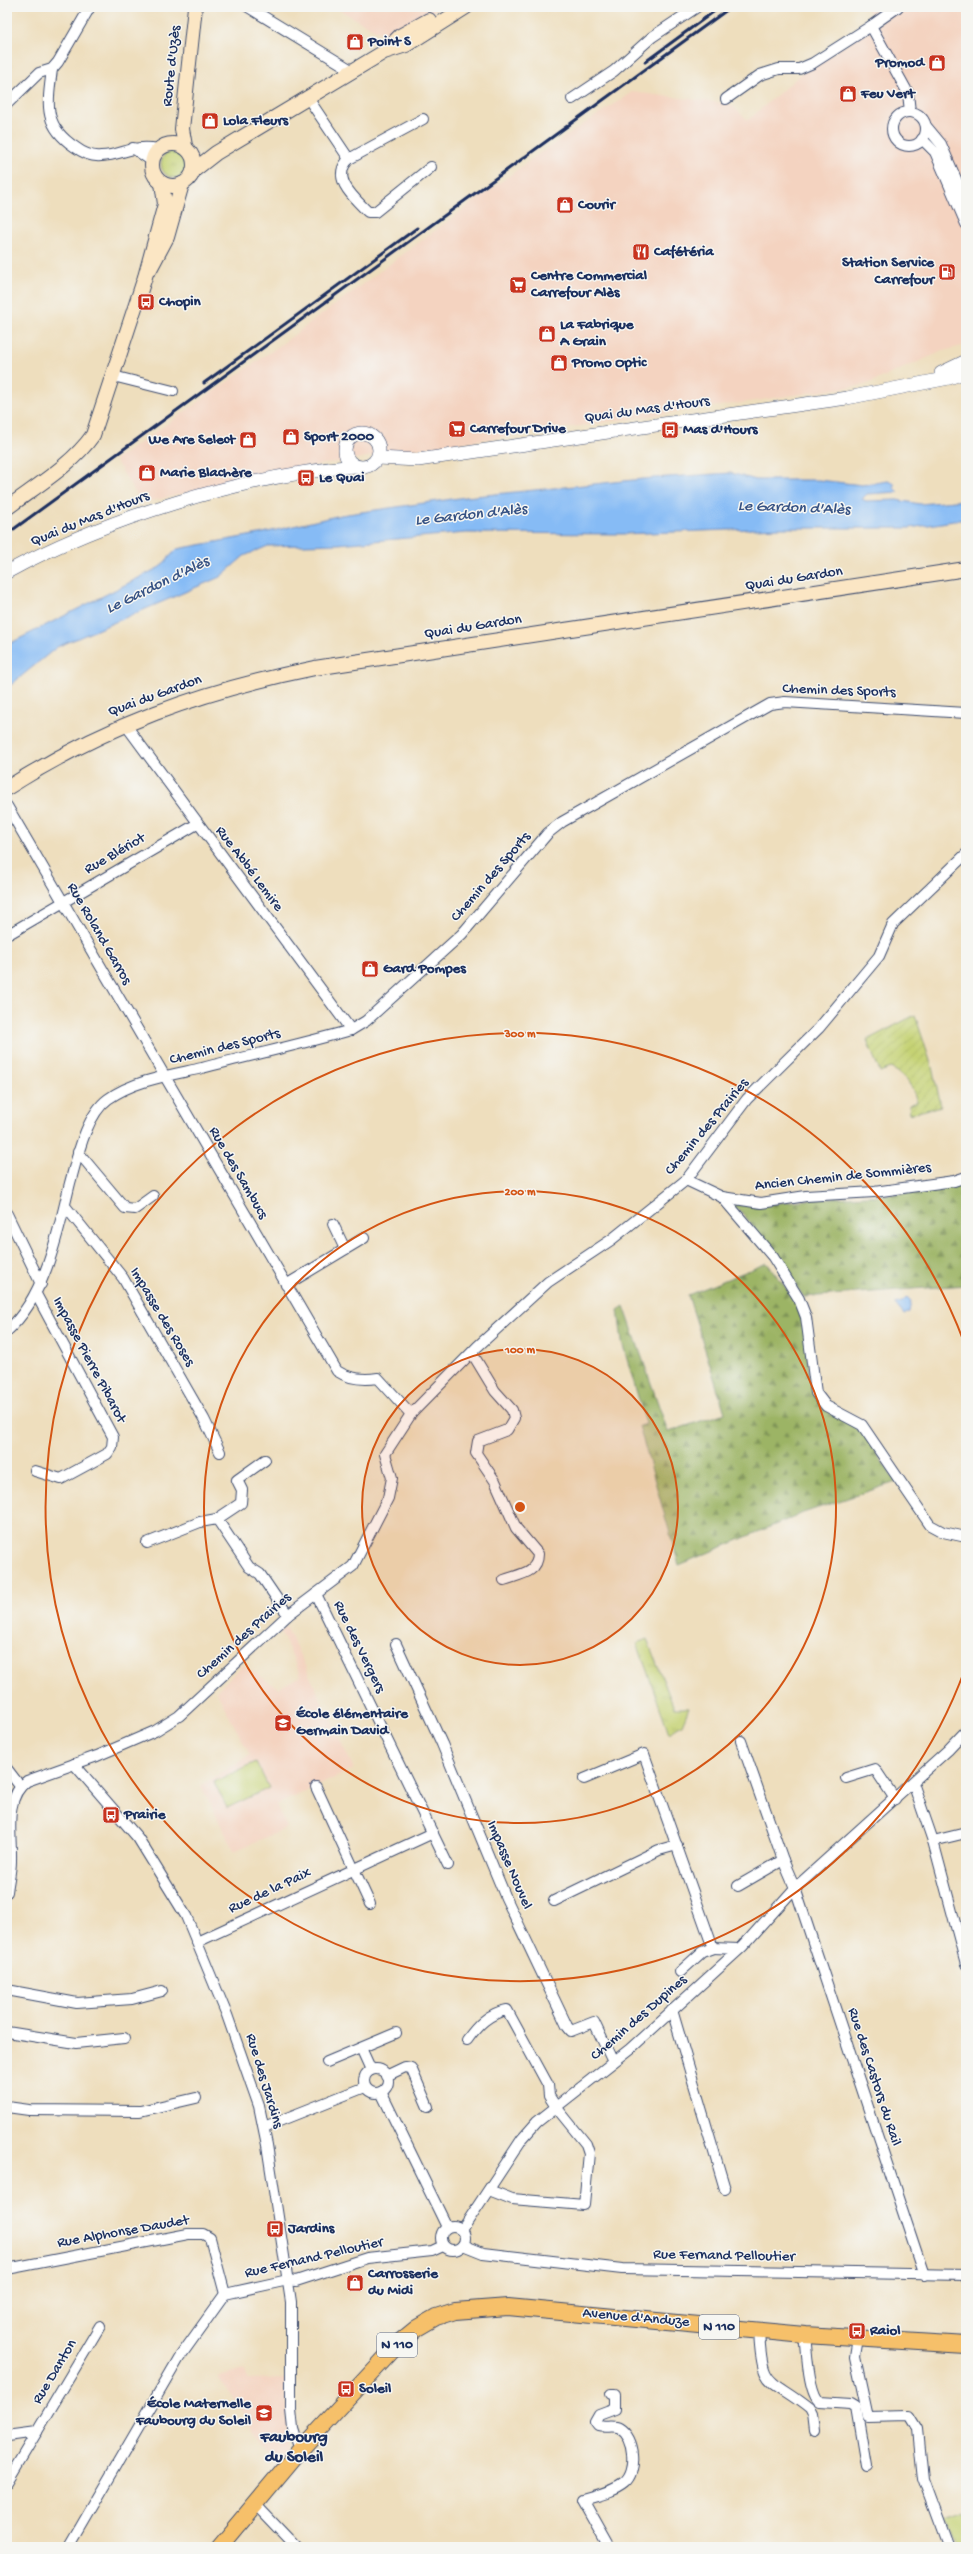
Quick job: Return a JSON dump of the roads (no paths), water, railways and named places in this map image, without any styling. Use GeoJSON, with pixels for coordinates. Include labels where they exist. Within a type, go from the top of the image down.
{"type":"FeatureCollection","features":[{"type":"Feature","properties":{"kind":"main road","name":"Route d'Uzès"},"geometry":{"type":"LineString","coordinates":[[188,150],[182,128],[195,7]]}},
{"type":"Feature","properties":{"kind":"main road"},"geometry":{"type":"LineString","coordinates":[[216,153],[188,150],[176,143],[159,151],[153,173],[162,183],[173,186],[182,184],[188,179],[193,171],[216,153],[384,52],[400,36],[451,7]]}},
{"type":"Feature","properties":{"kind":"main road"},"geometry":{"type":"LineString","coordinates":[[384,52],[406,45],[466,7]]}},
{"type":"Feature","properties":{"kind":"main road","name":"Route d'Uzès"},"geometry":{"type":"LineString","coordinates":[[159,151],[182,128]]}},
{"type":"Feature","properties":{"kind":"main road"},"geometry":{"type":"LineString","coordinates":[[188,150],[194,164],[193,171]]}},
{"type":"Feature","properties":{"kind":"main road"},"geometry":{"type":"LineString","coordinates":[[7,508],[84,447],[92,435],[145,277],[164,204],[162,183]]}},
{"type":"Feature","properties":{"kind":"main road"},"geometry":{"type":"LineString","coordinates":[[145,277],[164,242],[182,184]]}},
{"type":"Feature","properties":{"kind":"main road","name":"Quai du Gardon"},"geometry":{"type":"LineString","coordinates":[[7,788],[65,754],[125,724],[187,700],[262,679],[315,668],[966,569]]}},
{"type":"Feature","properties":{"kind":"main road","name":"Avenue d'Anduze"},"geometry":{"type":"LineString","coordinates":[[300,2450],[401,2341],[417,2328],[436,2317],[473,2308],[508,2307],[805,2335],[966,2345]]}},
{"type":"Feature","properties":{"kind":"main road","name":"N 110"},"geometry":{"type":"LineString","coordinates":[[219,2547],[300,2450]]}},
{"type":"Feature","properties":{"kind":"street"},"geometry":{"type":"LineString","coordinates":[[90,7],[58,62],[52,69],[47,102],[51,117],[62,139],[86,154],[99,157],[143,146],[159,151]]}},
{"type":"Feature","properties":{"kind":"street"},"geometry":{"type":"LineString","coordinates":[[248,7],[353,71]]}},
{"type":"Feature","properties":{"kind":"street"},"geometry":{"type":"LineString","coordinates":[[572,98],[614,71],[652,38],[697,7]]}},
{"type":"Feature","properties":{"kind":"street"},"geometry":{"type":"LineString","coordinates":[[726,99],[760,75],[779,69],[799,69],[813,63],[898,7]]}},
{"type":"Feature","properties":{"kind":"street"},"geometry":{"type":"LineString","coordinates":[[871,26],[908,93],[910,112]]}},
{"type":"Feature","properties":{"kind":"street"},"geometry":{"type":"LineString","coordinates":[[7,104],[39,73],[52,69]]}},
{"type":"Feature","properties":{"kind":"street"},"geometry":{"type":"LineString","coordinates":[[308,98],[349,159]]}},
{"type":"Feature","properties":{"kind":"street"},"geometry":{"type":"LineString","coordinates":[[926,126],[922,139],[908,146],[899,142],[893,134],[895,119],[904,112],[910,112],[920,116],[941,144],[966,202]]}},
{"type":"Feature","properties":{"kind":"street"},"geometry":{"type":"LineString","coordinates":[[423,119],[349,159],[342,166],[341,173],[344,185],[368,212],[375,212],[431,167]]}},
{"type":"Feature","properties":{"kind":"street"},"geometry":{"type":"LineString","coordinates":[[922,139],[935,152],[966,224]]}},
{"type":"Feature","properties":{"kind":"street","name":"Quai du Mas d'Hours"},"geometry":{"type":"LineString","coordinates":[[920,384],[966,361]]}},
{"type":"Feature","properties":{"kind":"street","name":"Quai du Mas d'Hours"},"geometry":{"type":"LineString","coordinates":[[378,458],[425,459],[840,399],[920,384],[966,372]]}},
{"type":"Feature","properties":{"kind":"street"},"geometry":{"type":"LineString","coordinates":[[112,376],[172,391]]}},
{"type":"Feature","properties":{"kind":"street","name":"Quai du Mas d'Hours"},"geometry":{"type":"LineString","coordinates":[[920,384],[934,386],[966,382]]}},
{"type":"Feature","properties":{"kind":"street"},"geometry":{"type":"LineString","coordinates":[[327,469],[345,449],[353,435],[358,433],[369,434],[378,441],[380,446],[378,458],[366,467],[355,466],[347,459],[345,449]]}},
{"type":"Feature","properties":{"kind":"street","name":"Quai du Mas d'Hours"},"geometry":{"type":"LineString","coordinates":[[7,572],[81,537],[174,504],[235,488],[327,469],[355,466]]}},
{"type":"Feature","properties":{"kind":"street","name":"Chemin des Sports"},"geometry":{"type":"LineString","coordinates":[[7,1331],[15,1323],[36,1294],[41,1284],[65,1206],[78,1152],[87,1127],[106,1100],[126,1088],[164,1077],[351,1030],[366,1020],[462,934],[548,833],[562,822],[770,704],[785,702],[966,713]]}},
{"type":"Feature","properties":{"kind":"street","name":"Rue Abbé Lemire"},"geometry":{"type":"LineString","coordinates":[[125,724],[197,824],[351,1030]]}},
{"type":"Feature","properties":{"kind":"street","name":"Rue Roland Garros"},"geometry":{"type":"LineString","coordinates":[[7,806],[164,1077]]}},
{"type":"Feature","properties":{"kind":"street","name":"Rue Blériot"},"geometry":{"type":"LineString","coordinates":[[7,935],[197,824]]}},
{"type":"Feature","properties":{"kind":"street","name":"Chemin des Prairies"},"geometry":{"type":"LineString","coordinates":[[20,1786],[27,1781],[74,1764],[155,1731],[179,1716],[288,1615],[353,1566],[388,1498],[392,1478],[385,1454],[411,1414],[472,1353],[548,1282],[611,1240],[686,1180],[747,1099],[819,1028],[874,962],[893,924],[966,854]]}},
{"type":"Feature","properties":{"kind":"street","name":"Rue des Sambucs"},"geometry":{"type":"LineString","coordinates":[[164,1077],[337,1371],[344,1376],[360,1379],[378,1378],[411,1414]]}},
{"type":"Feature","properties":{"kind":"street"},"geometry":{"type":"LineString","coordinates":[[78,1152],[125,1208],[136,1209],[153,1196]]}},
{"type":"Feature","properties":{"kind":"street","name":"Ancien Chemin de Sommières"},"geometry":{"type":"LineString","coordinates":[[722,1197],[761,1203],[806,1196],[874,1192],[966,1177]]}},
{"type":"Feature","properties":{"kind":"street"},"geometry":{"type":"LineString","coordinates":[[686,1180],[722,1197],[773,1257],[799,1298],[806,1317],[816,1393],[826,1406],[862,1425],[930,1525],[943,1532],[966,1537]]}},
{"type":"Feature","properties":{"kind":"street","name":"Impasse des Roses"},"geometry":{"type":"LineString","coordinates":[[65,1206],[123,1278],[204,1419],[220,1452]]}},
{"type":"Feature","properties":{"kind":"street"},"geometry":{"type":"LineString","coordinates":[[7,1214],[41,1284]]}},
{"type":"Feature","properties":{"kind":"street"},"geometry":{"type":"LineString","coordinates":[[333,1224],[345,1249]]}},
{"type":"Feature","properties":{"kind":"street"},"geometry":{"type":"LineString","coordinates":[[286,1285],[364,1238]]}},
{"type":"Feature","properties":{"kind":"street","name":"Impasse Pierre Pibarot"},"geometry":{"type":"LineString","coordinates":[[35,1471],[61,1479],[107,1454],[112,1447],[113,1437],[36,1294]]}},
{"type":"Feature","properties":{"kind":"street"},"geometry":{"type":"LineString","coordinates":[[472,1353],[495,1391],[512,1410],[514,1418],[507,1430],[478,1441],[476,1453],[495,1481],[516,1528],[538,1554],[538,1563],[534,1569],[504,1580]]}},
{"type":"Feature","properties":{"kind":"street"},"geometry":{"type":"LineString","coordinates":[[147,1543],[200,1522],[217,1518],[241,1503],[242,1490],[237,1480],[265,1460]]}},
{"type":"Feature","properties":{"kind":"street"},"geometry":{"type":"LineString","coordinates":[[217,1518],[249,1567],[260,1574],[288,1615]]}},
{"type":"Feature","properties":{"kind":"street","name":"Rue des Vergers"},"geometry":{"type":"LineString","coordinates":[[316,1594],[448,1865]]}},
{"type":"Feature","properties":{"kind":"street","name":"Impasse Nouvel"},"geometry":{"type":"LineString","coordinates":[[396,1644],[442,1744],[506,1898],[567,2026],[571,2031],[577,2031],[594,2022],[613,2062]]}},
{"type":"Feature","properties":{"kind":"street","name":"Chemin des Dupines"},"geometry":{"type":"LineString","coordinates":[[462,2230],[522,2139],[537,2122],[613,2062],[739,1949],[795,1888],[913,1783],[966,1731]]}},
{"type":"Feature","properties":{"kind":"street"},"geometry":{"type":"LineString","coordinates":[[741,1741],[783,1860],[795,1888]]}},
{"type":"Feature","properties":{"kind":"street"},"geometry":{"type":"LineString","coordinates":[[584,1779],[644,1754],[713,1948],[739,1949]]}},
{"type":"Feature","properties":{"kind":"street","name":"Rue des Jardins"},"geometry":{"type":"LineString","coordinates":[[74,1764],[138,1838],[186,1916],[227,2015],[259,2106],[264,2127],[291,2302],[291,2410],[293,2429],[300,2450]]}},
{"type":"Feature","properties":{"kind":"street"},"geometry":{"type":"LineString","coordinates":[[7,1769],[20,1786],[10,1813],[11,1862],[7,1892]]}},
{"type":"Feature","properties":{"kind":"street"},"geometry":{"type":"LineString","coordinates":[[846,1778],[875,1769],[895,1799]]}},
{"type":"Feature","properties":{"kind":"street"},"geometry":{"type":"LineString","coordinates":[[913,1783],[933,1841],[966,1964]]}},
{"type":"Feature","properties":{"kind":"street"},"geometry":{"type":"LineString","coordinates":[[316,1787],[355,1868],[370,1904]]}},
{"type":"Feature","properties":{"kind":"street","name":"Rue de la Paix"},"geometry":{"type":"LineString","coordinates":[[197,1942],[433,1833]]}},
{"type":"Feature","properties":{"kind":"street"},"geometry":{"type":"LineString","coordinates":[[933,1841],[966,1833]]}},
{"type":"Feature","properties":{"kind":"street"},"geometry":{"type":"LineString","coordinates":[[554,1901],[659,1850],[677,1845]]}},
{"type":"Feature","properties":{"kind":"street"},"geometry":{"type":"LineString","coordinates":[[738,1886],[783,1860]]}},
{"type":"Feature","properties":{"kind":"street","name":"Rue des Castors du Rail"},"geometry":{"type":"LineString","coordinates":[[795,1888],[924,2275]]}},
{"type":"Feature","properties":{"kind":"street","name":"Chemin des Dupines"},"geometry":{"type":"LineString","coordinates":[[680,1972],[702,1952],[713,1948]]}},
{"type":"Feature","properties":{"kind":"street"},"geometry":{"type":"LineString","coordinates":[[7,1990],[78,2003],[132,1999],[162,1991]]}},
{"type":"Feature","properties":{"kind":"street"},"geometry":{"type":"LineString","coordinates":[[467,2040],[476,2027],[496,2012],[507,2010],[548,2085],[549,2096],[586,2144],[589,2153],[584,2204],[512,2199],[489,2190]]}},
{"type":"Feature","properties":{"kind":"street"},"geometry":{"type":"LineString","coordinates":[[672,2010],[725,2189]]}},
{"type":"Feature","properties":{"kind":"street"},"geometry":{"type":"LineString","coordinates":[[7,2032],[76,2043],[124,2038]]}},
{"type":"Feature","properties":{"kind":"street"},"geometry":{"type":"LineString","coordinates":[[327,2062],[396,2033]]}},
{"type":"Feature","properties":{"kind":"street"},"geometry":{"type":"LineString","coordinates":[[361,2048],[371,2070]]}},
{"type":"Feature","properties":{"kind":"street"},"geometry":{"type":"LineString","coordinates":[[386,2076],[405,2067],[411,2068],[428,2107]]}},
{"type":"Feature","properties":{"kind":"street"},"geometry":{"type":"LineString","coordinates":[[371,2070],[378,2070],[386,2076],[386,2087],[381,2092],[372,2093],[365,2087],[363,2081],[366,2074],[371,2070]]}},
{"type":"Feature","properties":{"kind":"street"},"geometry":{"type":"LineString","coordinates":[[264,2127],[365,2087]]}},
{"type":"Feature","properties":{"kind":"street"},"geometry":{"type":"LineString","coordinates":[[381,2092],[447,2227]]}},
{"type":"Feature","properties":{"kind":"street"},"geometry":{"type":"LineString","coordinates":[[7,2107],[28,2110],[140,2111],[196,2098]]}},
{"type":"Feature","properties":{"kind":"street"},"geometry":{"type":"LineString","coordinates":[[455,2226],[462,2230],[465,2238],[460,2247],[449,2250],[443,2246],[441,2234],[447,2227],[455,2226]]}},
{"type":"Feature","properties":{"kind":"street","name":"Rue Alphonse Daudet"},"geometry":{"type":"LineString","coordinates":[[7,2269],[188,2234],[203,2234],[210,2238],[225,2294]]}},
{"type":"Feature","properties":{"kind":"street","name":"Rue Fernand Pelloutier"},"geometry":{"type":"LineString","coordinates":[[225,2294],[288,2280],[296,2281],[367,2258],[432,2251],[443,2246]]}},
{"type":"Feature","properties":{"kind":"street","name":"Rue Fernand Pelloutier"},"geometry":{"type":"LineString","coordinates":[[460,2247],[483,2253],[622,2269],[966,2275]]}},
{"type":"Feature","properties":{"kind":"street"},"geometry":{"type":"LineString","coordinates":[[69,2547],[179,2358],[225,2294]]}},
{"type":"Feature","properties":{"kind":"street","name":"Rue Danton"},"geometry":{"type":"LineString","coordinates":[[7,2482],[100,2326]]}},
{"type":"Feature","properties":{"kind":"street"},"geometry":{"type":"LineString","coordinates":[[759,2331],[763,2372],[774,2386],[810,2409],[813,2415],[815,2432]]}},
{"type":"Feature","properties":{"kind":"street"},"geometry":{"type":"LineString","coordinates":[[805,2335],[812,2386],[816,2399],[820,2402],[851,2404],[856,2407],[866,2466]]}},
{"type":"Feature","properties":{"kind":"street"},"geometry":{"type":"LineString","coordinates":[[858,2339],[855,2357],[868,2417],[910,2416],[917,2424],[923,2479],[948,2547]]}},
{"type":"Feature","properties":{"kind":"street"},"geometry":{"type":"LineString","coordinates":[[610,2547],[583,2499],[618,2488],[625,2482],[634,2466],[632,2450],[623,2432],[618,2427],[598,2426],[595,2422],[599,2415],[615,2409],[615,2394],[611,2394]]}},
{"type":"Feature","properties":{"kind":"street"},"geometry":{"type":"LineString","coordinates":[[7,2436],[36,2432]]}},
{"type":"Feature","properties":{"kind":"street"},"geometry":{"type":"LineString","coordinates":[[255,2504],[296,2547]]}},
{"type":"Feature","properties":{"kind":"water","name":"Le Gardon d'Alès"},"geometry":{"type":"Polygon","coordinates":[[[731,473],[756,480],[819,480],[862,485],[888,481],[894,483],[894,488],[898,492],[867,494],[862,499],[866,501],[897,500],[920,504],[966,500],[966,519],[910,528],[780,528],[622,534],[466,533],[338,544],[268,546],[244,556],[220,577],[57,647],[7,688],[7,645],[160,567],[177,549],[259,534],[341,515],[466,497],[653,478],[731,473]]]}},
{"type":"Feature","properties":{"kind":"water"},"geometry":{"type":"Polygon","coordinates":[[[907,1297],[911,1301],[909,1312],[904,1315],[895,1304],[902,1302],[907,1297]]]}},
{"type":"Feature","properties":{"kind":"railway"},"geometry":{"type":"LineString","coordinates":[[645,62],[720,7]]}},
{"type":"Feature","properties":{"kind":"railway"},"geometry":{"type":"LineString","coordinates":[[7,534],[731,7]]}},
{"type":"Feature","properties":{"kind":"railway"},"geometry":{"type":"LineString","coordinates":[[204,383],[417,228]]}},
{"type":"Feature","properties":{"kind":"place","name":"Point S"},"geometry":{"type":"Point","coordinates":[355,42]}},
{"type":"Feature","properties":{"kind":"place","name":"Promod"},"geometry":{"type":"Point","coordinates":[937,63]}},
{"type":"Feature","properties":{"kind":"place","name":"Feu Vert"},"geometry":{"type":"Point","coordinates":[848,94]}},
{"type":"Feature","properties":{"kind":"place","name":"Lola Fleurs"},"geometry":{"type":"Point","coordinates":[210,121]}},
{"type":"Feature","properties":{"kind":"place","name":"Courir"},"geometry":{"type":"Point","coordinates":[565,205]}},
{"type":"Feature","properties":{"kind":"place","name":"Cafétéria"},"geometry":{"type":"Point","coordinates":[641,252]}},
{"type":"Feature","properties":{"kind":"place","name":"Station Service Carrefour"},"geometry":{"type":"Point","coordinates":[947,272]}},
{"type":"Feature","properties":{"kind":"place","name":"Centre Commercial Carrefour Alès"},"geometry":{"type":"Point","coordinates":[518,285]}},
{"type":"Feature","properties":{"kind":"place","name":"Chopin"},"geometry":{"type":"Point","coordinates":[146,302]}},
{"type":"Feature","properties":{"kind":"place","name":"La Fabrique A Grain"},"geometry":{"type":"Point","coordinates":[547,334]}},
{"type":"Feature","properties":{"kind":"place","name":"Promo Optic"},"geometry":{"type":"Point","coordinates":[559,363]}},
{"type":"Feature","properties":{"kind":"place","name":"Carrefour Drive"},"geometry":{"type":"Point","coordinates":[457,429]}},
{"type":"Feature","properties":{"kind":"place","name":"Mas d'Hours"},"geometry":{"type":"Point","coordinates":[670,430]}},
{"type":"Feature","properties":{"kind":"place","name":"Sport 2000"},"geometry":{"type":"Point","coordinates":[291,437]}},
{"type":"Feature","properties":{"kind":"place","name":"We Are Select"},"geometry":{"type":"Point","coordinates":[248,440]}},
{"type":"Feature","properties":{"kind":"place","name":"Marie Blachère"},"geometry":{"type":"Point","coordinates":[147,473]}},
{"type":"Feature","properties":{"kind":"place","name":"Le Quai"},"geometry":{"type":"Point","coordinates":[306,478]}},
{"type":"Feature","properties":{"kind":"place","name":"Gard Pompes"},"geometry":{"type":"Point","coordinates":[370,969]}},
{"type":"Feature","properties":{"kind":"place","name":"École élémentaire Germain David"},"geometry":{"type":"Point","coordinates":[283,1723]}},
{"type":"Feature","properties":{"kind":"place","name":"Prairie"},"geometry":{"type":"Point","coordinates":[111,1815]}},
{"type":"Feature","properties":{"kind":"place","name":"Jardins"},"geometry":{"type":"Point","coordinates":[275,2229]}},
{"type":"Feature","properties":{"kind":"place","name":"Carrosserie du Midi"},"geometry":{"type":"Point","coordinates":[355,2283]}},
{"type":"Feature","properties":{"kind":"place","name":"Raiol"},"geometry":{"type":"Point","coordinates":[857,2331]}},
{"type":"Feature","properties":{"kind":"place","name":"Soleil"},"geometry":{"type":"Point","coordinates":[346,2389]}},
{"type":"Feature","properties":{"kind":"place","name":"École Maternelle Faubourg du Soleil"},"geometry":{"type":"Point","coordinates":[264,2413]}},
{"type":"Feature","properties":{"kind":"district","name":"Faubourg du Soleil"},"geometry":{"type":"Point","coordinates":[294,2448]}}]}
